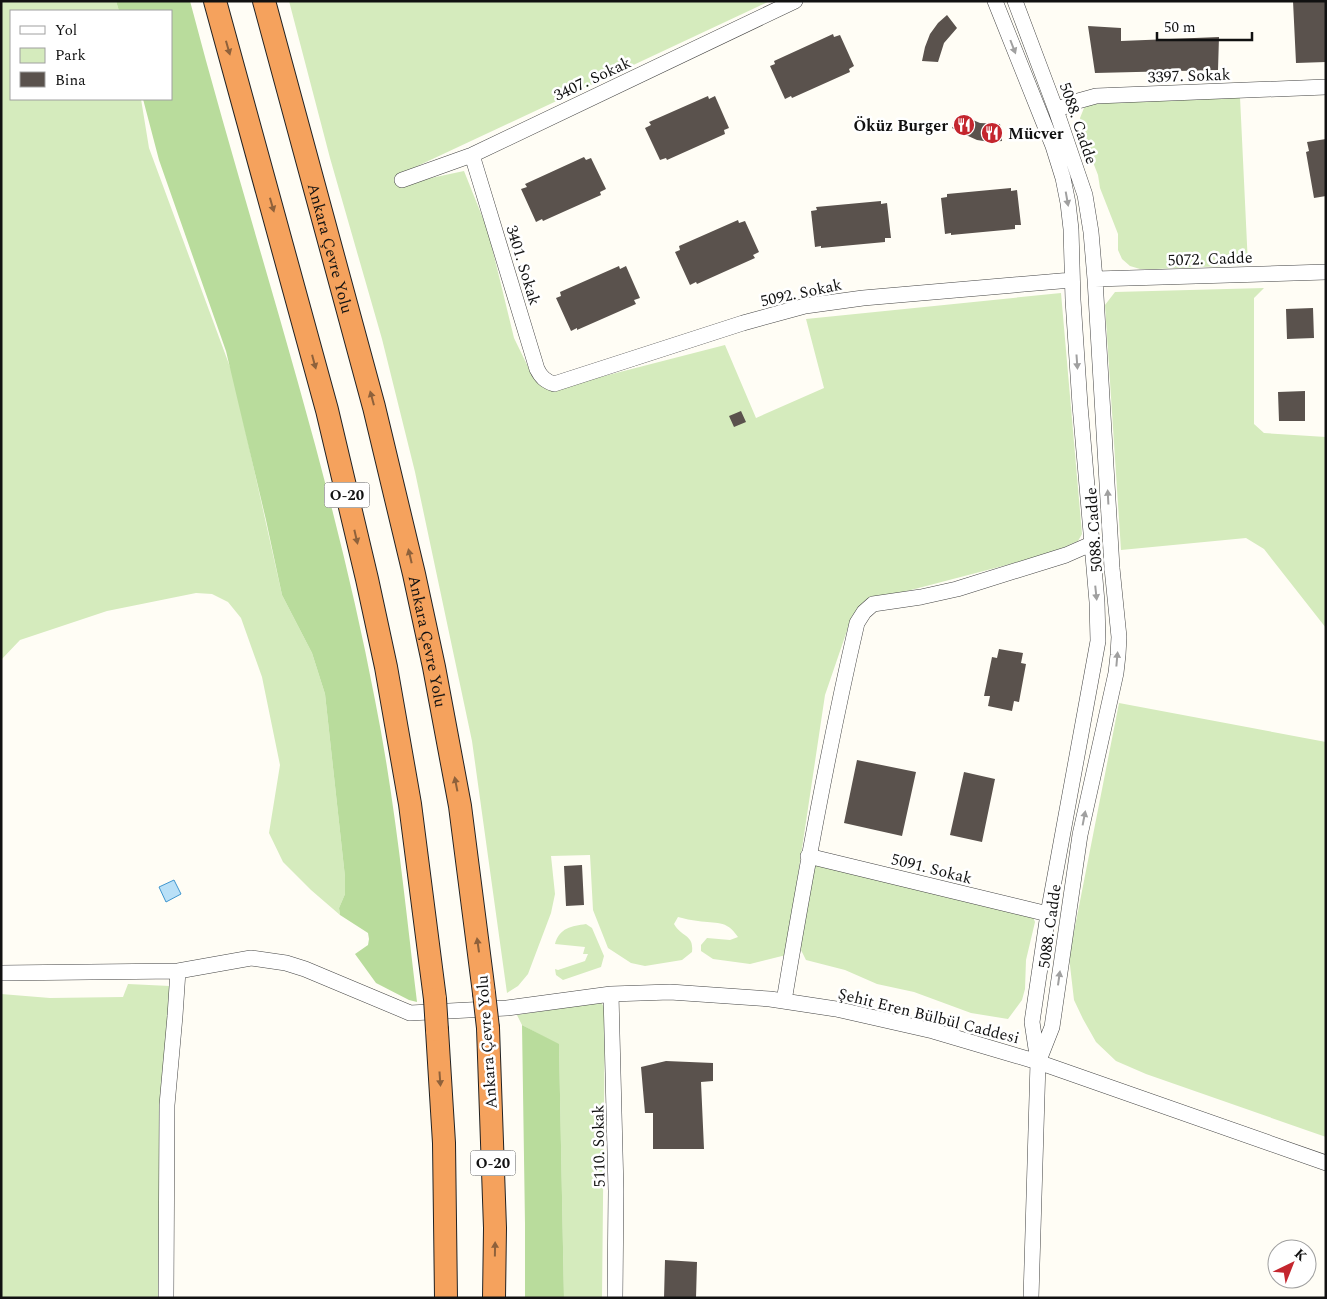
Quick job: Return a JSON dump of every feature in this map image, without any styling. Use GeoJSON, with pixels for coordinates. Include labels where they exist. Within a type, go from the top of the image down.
{"type":"FeatureCollection","features":[{"type":"Feature","properties":{"kind":"highway","name":"O-20"},"geometry":{"type":"LineString","coordinates":[[215,1],[327,410],[386,666],[410,804],[437,1030],[444,1143],[446,1298]]}},
{"type":"Feature","properties":{"kind":"highway","name":"Ankara Çevre Yolu"},"geometry":{"type":"LineString","coordinates":[[264,1],[374,407],[414,574],[434,667],[460,806],[488,1028],[495,1228],[494,1298]]}},
{"type":"Feature","properties":{"kind":"street","name":"3407. Sokak"},"geometry":{"type":"LineString","coordinates":[[402,180],[472,155],[795,1]]}},
{"type":"Feature","properties":{"kind":"street","name":"5088. Cadde"},"geometry":{"type":"LineString","coordinates":[[995,1],[1053,146],[1063,178],[1069,212],[1072,280],[1097,602],[1098,642],[1048,914],[1032,1022],[1038,1062],[1031,1298]]}},
{"type":"Feature","properties":{"kind":"street","name":"5088. Cadde"},"geometry":{"type":"LineString","coordinates":[[1015,1],[1056,110],[1085,195],[1091,232],[1095,279],[1112,559],[1119,637],[1116,673],[1080,836],[1064,934],[1052,1027],[1038,1062]]}},
{"type":"Feature","properties":{"kind":"street","name":"3397. Sokak"},"geometry":{"type":"LineString","coordinates":[[1056,110],[1096,96],[1326,87]]}},
{"type":"Feature","properties":{"kind":"street","name":"3401. Sokak"},"geometry":{"type":"LineString","coordinates":[[472,155],[538,369],[541,377],[548,382]]}},
{"type":"Feature","properties":{"kind":"street","name":"5072. Cadde"},"geometry":{"type":"LineString","coordinates":[[1095,279],[1326,272]]}},
{"type":"Feature","properties":{"kind":"street","name":"5092. Sokak"},"geometry":{"type":"LineString","coordinates":[[548,382],[560,383],[743,323],[805,306],[863,298],[1072,280]]}},
{"type":"Feature","properties":{"kind":"street"},"geometry":{"type":"LineString","coordinates":[[784,1001],[808,856],[834,725],[856,624],[864,612],[873,604],[921,597],[957,589],[1066,555],[1091,544]]}},
{"type":"Feature","properties":{"kind":"street","name":"5091. Sokak"},"geometry":{"type":"LineString","coordinates":[[808,856],[1048,914]]}},
{"type":"Feature","properties":{"kind":"street","name":"Şehit Eren Bülbül Caddesi"},"geometry":{"type":"LineString","coordinates":[[1,974],[178,971],[252,958],[266,959],[305,969],[410,1013],[508,1008],[611,994],[670,992],[784,1001],[836,1009],[932,1031],[1038,1062],[1326,1163]]}},
{"type":"Feature","properties":{"kind":"street"},"geometry":{"type":"LineString","coordinates":[[166,1298],[166,1105],[178,971]]}},
{"type":"Feature","properties":{"kind":"street","name":"5110. Sokak"},"geometry":{"type":"LineString","coordinates":[[611,994],[616,1191],[615,1298]]}},
{"type":"Feature","properties":{"kind":"green space"},"geometry":{"type":"Polygon","coordinates":[[[1,1],[116,1],[119,10],[10,10],[10,100],[141,100],[149,148],[233,375],[282,595],[312,653],[325,694],[345,877],[345,894],[339,908],[340,915],[283,862],[269,833],[280,765],[262,677],[241,618],[228,602],[212,594],[196,593],[107,611],[20,640],[1,660],[1,1]]]}},
{"type":"Feature","properties":{"kind":"green space"},"geometry":{"type":"Polygon","coordinates":[[[116,1],[190,1],[313,436],[357,611],[388,775],[417,1002],[409,1000],[376,983],[355,954],[368,945],[368,933],[340,915],[339,908],[345,894],[345,877],[325,694],[312,653],[282,595],[226,351],[159,160],[143,100],[172,100],[172,10],[119,10],[116,1]]]}},
{"type":"Feature","properties":{"kind":"green space"},"geometry":{"type":"Polygon","coordinates":[[[289,1],[770,1],[394,177],[398,185],[464,171],[488,231],[514,338],[533,377],[550,390],[725,345],[756,418],[824,388],[806,319],[1061,293],[1082,534],[1078,541],[1049,554],[865,602],[852,616],[825,695],[786,955],[750,964],[713,959],[701,951],[701,945],[707,938],[730,940],[738,937],[734,931],[720,923],[695,921],[678,917],[674,924],[691,942],[692,952],[682,960],[645,966],[631,963],[608,948],[593,910],[590,855],[551,856],[555,894],[551,913],[528,974],[518,986],[507,993],[472,741],[415,472],[382,339],[330,158],[289,1]]]}},
{"type":"Feature","properties":{"kind":"green space"},"geometry":{"type":"Polygon","coordinates":[[[1240,97],[1248,265],[1156,269],[1140,269],[1130,266],[1122,259],[1118,250],[1118,234],[1100,188],[1098,175],[1089,152],[1080,118],[1084,108],[1093,102],[1240,97]]]}},
{"type":"Feature","properties":{"kind":"green space"},"geometry":{"type":"Polygon","coordinates":[[[1264,288],[1254,298],[1254,424],[1264,433],[1326,437],[1326,628],[1264,549],[1246,538],[1121,550],[1105,305],[1115,292],[1264,288]]]}},
{"type":"Feature","properties":{"kind":"green space"},"geometry":{"type":"Polygon","coordinates":[[[1119,703],[1326,742],[1326,1137],[1146,1074],[1116,1061],[1096,1042],[1083,1019],[1074,1000],[1069,957],[1119,703]]]}},
{"type":"Feature","properties":{"kind":"green space"},"geometry":{"type":"Polygon","coordinates":[[[814,864],[1033,917],[1035,922],[1026,960],[1025,989],[1022,1000],[1008,1019],[971,1013],[914,992],[877,984],[845,970],[806,960],[799,946],[814,864]]]}},
{"type":"Feature","properties":{"kind":"green space"},"geometry":{"type":"Polygon","coordinates":[[[586,924],[592,928],[604,956],[601,967],[563,980],[556,975],[555,969],[558,970],[585,961],[588,954],[583,954],[585,947],[555,944],[557,939],[563,931],[586,924]]]}},
{"type":"Feature","properties":{"kind":"green space"},"geometry":{"type":"Polygon","coordinates":[[[128,984],[170,986],[160,1298],[1,1298],[1,994],[50,998],[123,997],[128,984]]]}},
{"type":"Feature","properties":{"kind":"green space"},"geometry":{"type":"Polygon","coordinates":[[[601,1002],[605,1009],[602,1298],[564,1298],[559,1045],[522,1025],[517,1015],[601,1002]]]}},
{"type":"Feature","properties":{"kind":"green space"},"geometry":{"type":"Polygon","coordinates":[[[522,1025],[559,1044],[564,1298],[525,1298],[522,1025]]]}},
{"type":"Feature","properties":{"kind":"water"},"geometry":{"type":"Polygon","coordinates":[[[174,880],[181,894],[166,902],[159,887],[174,880]]]}},
{"type":"Feature","properties":{"kind":"building"},"geometry":{"type":"Polygon","coordinates":[[[1293,1],[1326,1],[1326,62],[1296,63],[1293,1]]]}},
{"type":"Feature","properties":{"kind":"building"},"geometry":{"type":"Polygon","coordinates":[[[947,15],[957,28],[944,43],[938,62],[922,61],[930,34],[947,15]]]}},
{"type":"Feature","properties":{"kind":"building"},"geometry":{"type":"Polygon","coordinates":[[[1088,26],[1121,28],[1121,41],[1219,37],[1218,70],[1095,73],[1088,26]]]}},
{"type":"Feature","properties":{"kind":"building"},"geometry":{"type":"Polygon","coordinates":[[[833,34],[834,37],[840,35],[854,66],[849,69],[850,72],[792,98],[791,96],[785,99],[770,66],[775,64],[774,61],[833,34]]]}},
{"type":"Feature","properties":{"kind":"building"},"geometry":{"type":"Polygon","coordinates":[[[708,96],[709,99],[715,96],[729,128],[724,130],[725,134],[667,160],[666,158],[660,160],[645,128],[651,125],[649,122],[708,96]]]}},
{"type":"Feature","properties":{"kind":"building"},"geometry":{"type":"Polygon","coordinates":[[[961,115],[980,123],[1000,124],[1002,141],[977,140],[952,128],[961,115]]]}},
{"type":"Feature","properties":{"kind":"building"},"geometry":{"type":"Polygon","coordinates":[[[1326,139],[1326,196],[1314,198],[1306,152],[1309,151],[1307,142],[1326,139]]]}},
{"type":"Feature","properties":{"kind":"building"},"geometry":{"type":"Polygon","coordinates":[[[584,157],[586,160],[591,158],[606,189],[600,192],[601,195],[543,221],[542,219],[536,222],[521,189],[527,187],[525,184],[584,157]]]}},
{"type":"Feature","properties":{"kind":"building"},"geometry":{"type":"Polygon","coordinates":[[[1011,188],[1011,191],[1017,190],[1021,225],[1015,225],[1015,229],[945,234],[941,198],[947,197],[947,194],[1011,188]]]}},
{"type":"Feature","properties":{"kind":"building"},"geometry":{"type":"Polygon","coordinates":[[[881,201],[881,204],[887,203],[891,238],[885,238],[885,242],[815,247],[811,211],[817,210],[816,207],[881,201]]]}},
{"type":"Feature","properties":{"kind":"building"},"geometry":{"type":"Polygon","coordinates":[[[738,220],[739,223],[745,221],[759,252],[753,255],[755,258],[697,284],[696,282],[690,285],[675,252],[680,250],[679,246],[738,220]]]}},
{"type":"Feature","properties":{"kind":"building"},"geometry":{"type":"Polygon","coordinates":[[[619,266],[620,269],[626,266],[640,298],[634,300],[636,304],[571,331],[556,298],[561,296],[560,292],[619,266]]]}},
{"type":"Feature","properties":{"kind":"building"},"geometry":{"type":"Polygon","coordinates":[[[1313,308],[1314,338],[1287,339],[1286,309],[1313,308]]]}},
{"type":"Feature","properties":{"kind":"building"},"geometry":{"type":"Polygon","coordinates":[[[1305,391],[1305,421],[1279,421],[1278,392],[1305,391]]]}},
{"type":"Feature","properties":{"kind":"building"},"geometry":{"type":"Polygon","coordinates":[[[741,411],[746,422],[734,427],[729,416],[741,411]]]}},
{"type":"Feature","properties":{"kind":"building"},"geometry":{"type":"Polygon","coordinates":[[[999,649],[1023,653],[1021,663],[1026,664],[1019,702],[1014,701],[1012,711],[988,706],[990,696],[984,696],[992,657],[997,658],[999,649]]]}},
{"type":"Feature","properties":{"kind":"building"},"geometry":{"type":"Polygon","coordinates":[[[857,760],[916,772],[902,836],[844,823],[857,760]]]}},
{"type":"Feature","properties":{"kind":"building"},"geometry":{"type":"Polygon","coordinates":[[[964,772],[995,779],[982,842],[950,835],[964,772]]]}},
{"type":"Feature","properties":{"kind":"building"},"geometry":{"type":"Polygon","coordinates":[[[582,865],[584,905],[566,906],[564,866],[582,865]]]}},
{"type":"Feature","properties":{"kind":"building"},"geometry":{"type":"Polygon","coordinates":[[[666,1061],[713,1063],[713,1081],[701,1082],[704,1149],[653,1149],[653,1113],[645,1113],[641,1067],[666,1061]]]}},
{"type":"Feature","properties":{"kind":"building"},"geometry":{"type":"Polygon","coordinates":[[[665,1260],[697,1262],[696,1298],[664,1298],[665,1260]]]}},
{"type":"Feature","properties":{"kind":"place","name":"Öküz Burger"},"geometry":{"type":"Point","coordinates":[964,125]}},
{"type":"Feature","properties":{"kind":"place","name":"Mücver"},"geometry":{"type":"Point","coordinates":[992,133]}}]}
